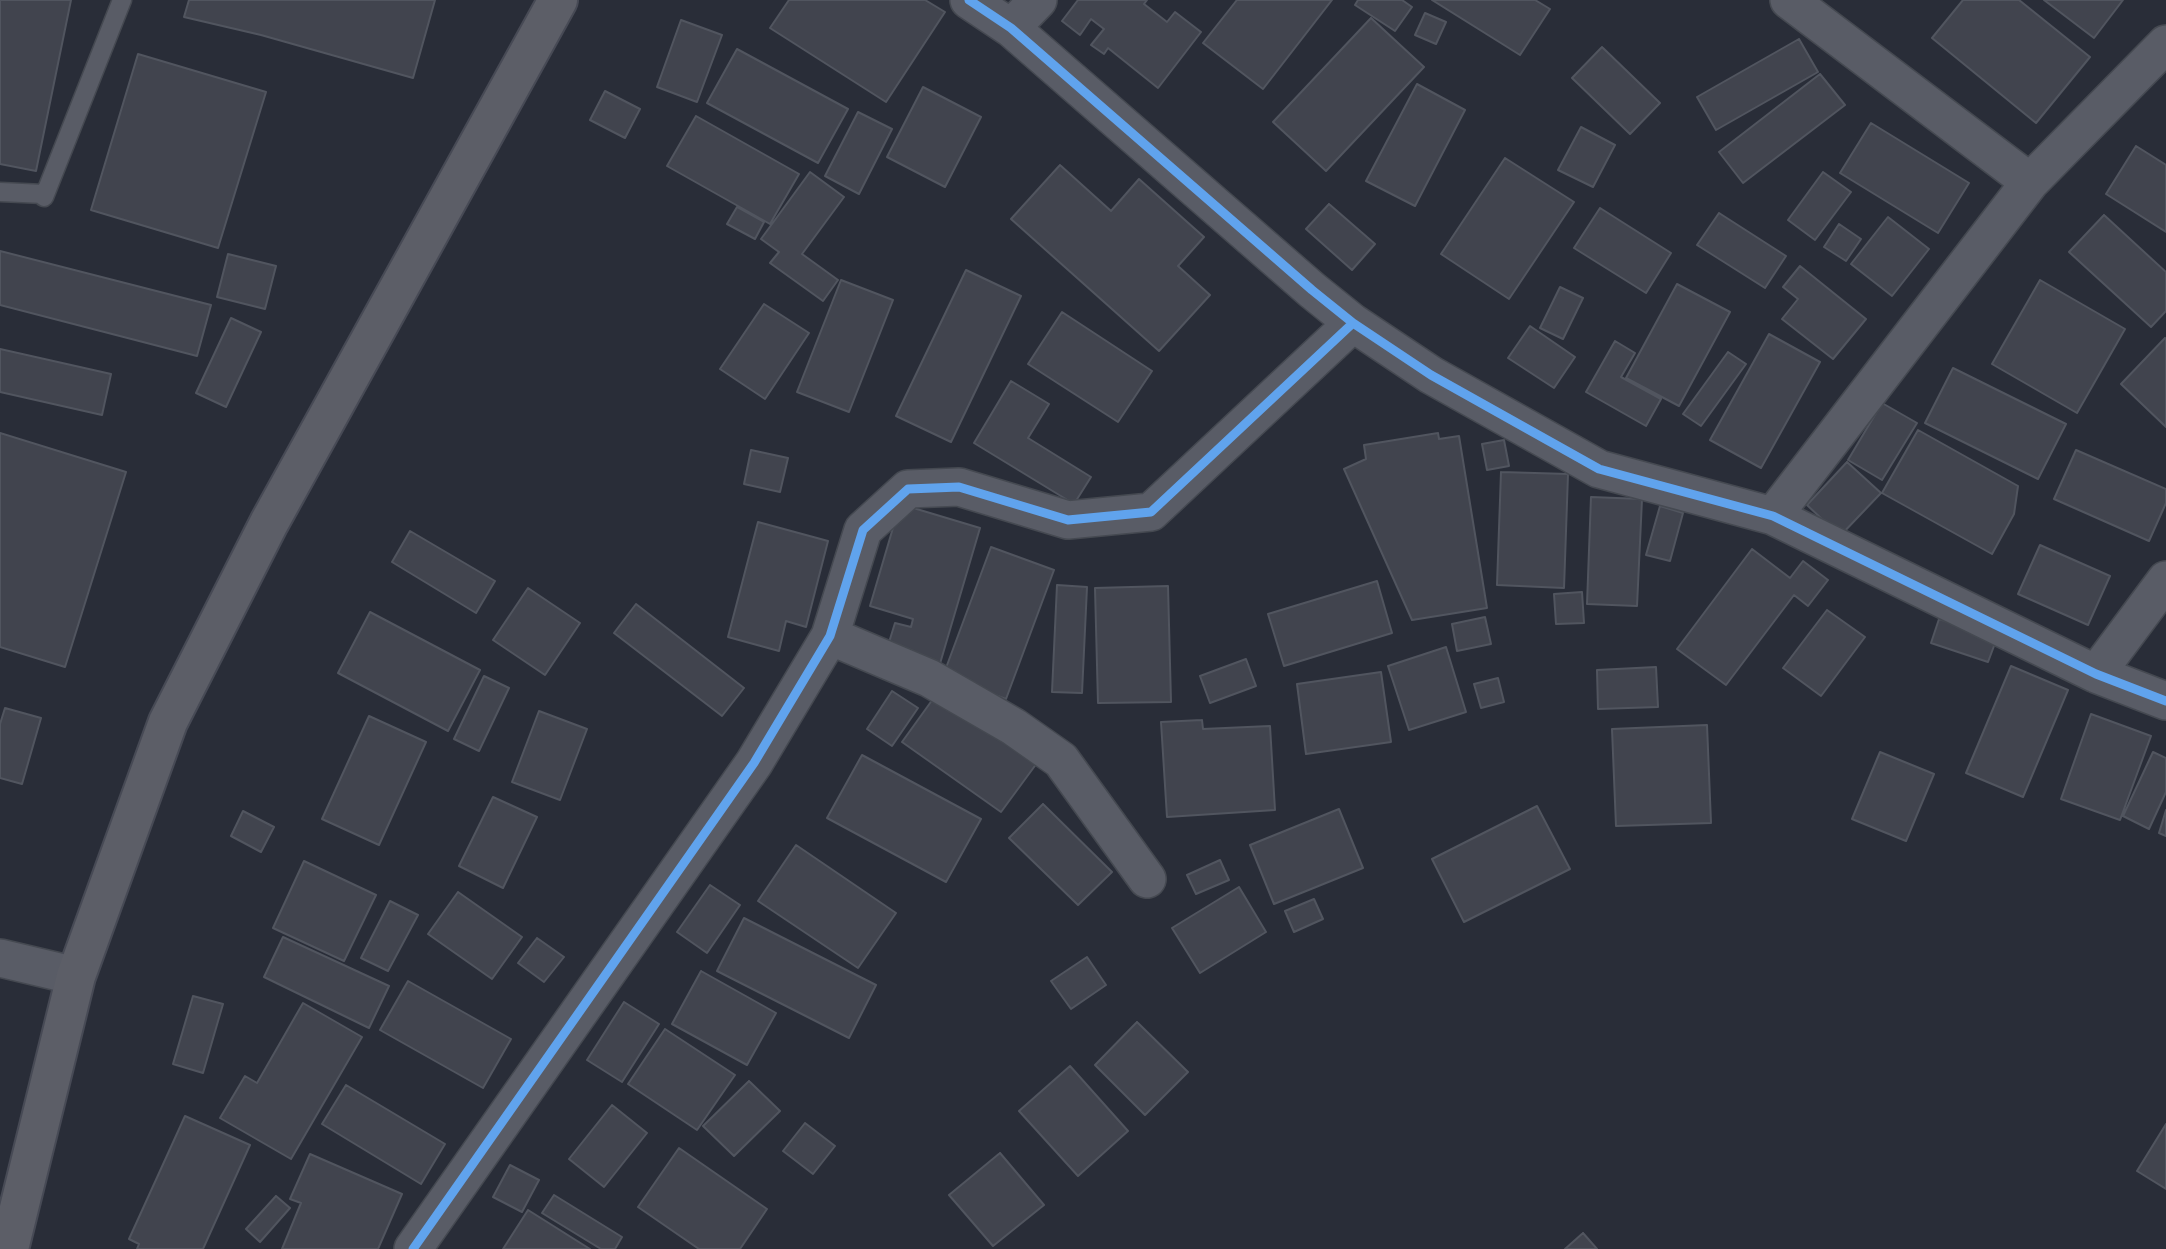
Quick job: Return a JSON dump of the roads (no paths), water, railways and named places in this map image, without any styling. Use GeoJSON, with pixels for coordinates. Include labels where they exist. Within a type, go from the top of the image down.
{"type":"FeatureCollection","features":[{"type":"Feature","properties":{"kind":"main road"},"geometry":{"type":"LineString","coordinates":[[14,1247],[76,976],[168,722],[269,523],[558,0]]}},
{"type":"Feature","properties":{"kind":"street"},"geometry":{"type":"LineString","coordinates":[[969,0],[1011,28],[1312,290],[1353,323],[1431,375],[1599,469],[1773,516],[2096,674],[2166,702]]}},
{"type":"Feature","properties":{"kind":"street"},"geometry":{"type":"LineString","coordinates":[[1011,28],[1038,0]]}},
{"type":"Feature","properties":{"kind":"street"},"geometry":{"type":"LineString","coordinates":[[1788,0],[2030,182]]}},
{"type":"Feature","properties":{"kind":"street"},"geometry":{"type":"LineString","coordinates":[[1773,516],[2030,182],[2166,44]]}},
{"type":"Feature","properties":{"kind":"street"},"geometry":{"type":"LineString","coordinates":[[413,1249],[754,762],[830,636],[863,530],[908,489],[959,487],[1068,520],[1151,512],[1353,323]]}},
{"type":"Feature","properties":{"kind":"street"},"geometry":{"type":"LineString","coordinates":[[2096,674],[2166,580]]}},
{"type":"Feature","properties":{"kind":"street"},"geometry":{"type":"LineString","coordinates":[[830,636],[929,678],[1014,726],[1061,760],[1147,879]]}},
{"type":"Feature","properties":{"kind":"street"},"geometry":{"type":"LineString","coordinates":[[0,958],[76,976]]}},
{"type":"Feature","properties":{"kind":"lane"},"geometry":{"type":"LineString","coordinates":[[0,192],[44,195],[122,0]]}}]}
